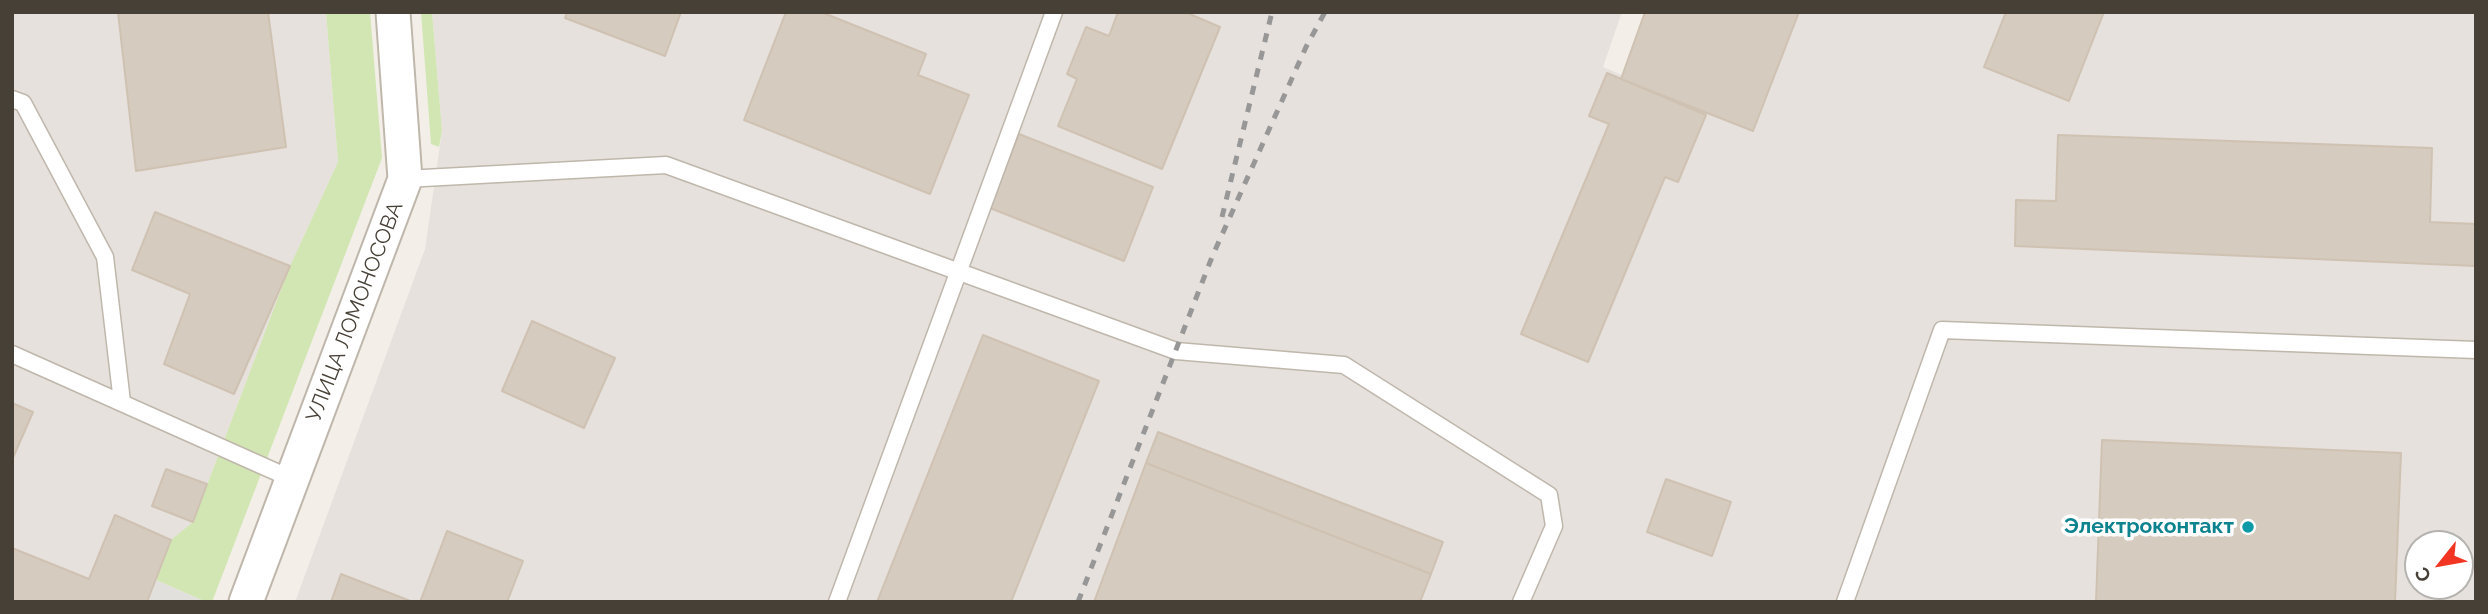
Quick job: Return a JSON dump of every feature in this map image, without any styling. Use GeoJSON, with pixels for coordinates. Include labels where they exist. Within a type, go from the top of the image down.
{"type":"FeatureCollection","features":[{"type":"Feature","properties":{"kind":"street","name":"УЛИЦА ЛОМОНОСОВА"},"geometry":{"type":"LineString","coordinates":[[246,602],[405,179],[393,12]]}},
{"type":"Feature","properties":{"kind":"lane"},"geometry":{"type":"LineString","coordinates":[[837,602],[1054,12]]}},
{"type":"Feature","properties":{"kind":"lane"},"geometry":{"type":"LineString","coordinates":[[12,99],[23,103],[105,257],[122,402]]}},
{"type":"Feature","properties":{"kind":"lane"},"geometry":{"type":"LineString","coordinates":[[405,179],[666,164],[1176,351],[1344,365],[1549,495],[1554,526],[1521,602]]}},
{"type":"Feature","properties":{"kind":"lane"},"geometry":{"type":"LineString","coordinates":[[1845,602],[1942,330],[2476,350]]}},
{"type":"Feature","properties":{"kind":"lane"},"geometry":{"type":"LineString","coordinates":[[12,354],[292,479]]}},
{"type":"Feature","properties":{"kind":"shaded area"},"geometry":{"type":"Polygon","coordinates":[[[12,12],[326,12],[338,162],[290,266],[193,522],[171,541],[147,602],[12,602],[12,12]]]}},
{"type":"Feature","properties":{"kind":"shaded area"},"geometry":{"type":"Polygon","coordinates":[[[432,12],[1622,12],[1603,67],[1753,130],[1799,12],[2476,12],[2475,602],[295,602],[425,249],[442,131],[432,12]]]}},
{"type":"Feature","properties":{"kind":"shaded area"},"geometry":{"type":"Polygon","coordinates":[[[156,580],[206,602],[147,602],[156,580]]]}},
{"type":"Feature","properties":{"kind":"green space"},"geometry":{"type":"Polygon","coordinates":[[[326,12],[370,12],[382,158],[212,602],[206,602],[156,580],[171,540],[193,522],[290,266],[338,162],[326,12]]]}},
{"type":"Feature","properties":{"kind":"green space"},"geometry":{"type":"Polygon","coordinates":[[[421,12],[432,12],[442,131],[439,147],[431,144],[421,12]]]}},
{"type":"Feature","properties":{"kind":"building"},"geometry":{"type":"Polygon","coordinates":[[[118,12],[268,12],[286,147],[136,171],[118,12]]]}},
{"type":"Feature","properties":{"kind":"building"},"geometry":{"type":"Polygon","coordinates":[[[567,12],[681,12],[665,56],[565,18],[567,12]]]}},
{"type":"Feature","properties":{"kind":"building"},"geometry":{"type":"Polygon","coordinates":[[[786,12],[821,12],[926,54],[918,75],[969,95],[930,194],[744,120],[786,12]]]}},
{"type":"Feature","properties":{"kind":"building"},"geometry":{"type":"Polygon","coordinates":[[[1118,12],[1185,12],[1220,27],[1162,169],[1058,126],[1077,79],[1067,74],[1086,27],[1109,36],[1118,12]]]}},
{"type":"Feature","properties":{"kind":"building"},"geometry":{"type":"Polygon","coordinates":[[[1645,12],[1799,12],[1753,131],[1621,79],[1645,12]]]}},
{"type":"Feature","properties":{"kind":"building"},"geometry":{"type":"Polygon","coordinates":[[[2006,12],[2104,12],[2069,101],[1984,67],[2006,12]]]}},
{"type":"Feature","properties":{"kind":"building"},"geometry":{"type":"Polygon","coordinates":[[[1607,73],[1706,115],[1678,182],[1665,177],[1588,362],[1521,334],[1609,124],[1589,116],[1607,73]]]}},
{"type":"Feature","properties":{"kind":"building"},"geometry":{"type":"Polygon","coordinates":[[[1019,134],[1153,187],[1124,261],[990,208],[1019,134]]]}},
{"type":"Feature","properties":{"kind":"building"},"geometry":{"type":"Polygon","coordinates":[[[2058,135],[2432,148],[2430,222],[2476,224],[2476,266],[2015,246],[2016,200],[2056,201],[2058,135]]]}},
{"type":"Feature","properties":{"kind":"building"},"geometry":{"type":"Polygon","coordinates":[[[155,212],[290,266],[234,394],[164,364],[190,294],[132,270],[155,212]]]}},
{"type":"Feature","properties":{"kind":"building"},"geometry":{"type":"Polygon","coordinates":[[[532,321],[615,358],[584,428],[502,391],[532,321]]]}},
{"type":"Feature","properties":{"kind":"building"},"geometry":{"type":"Polygon","coordinates":[[[983,335],[1099,381],[1011,602],[877,602],[983,335]]]}},
{"type":"Feature","properties":{"kind":"building"},"geometry":{"type":"Polygon","coordinates":[[[12,403],[33,412],[12,460],[12,403]]]}},
{"type":"Feature","properties":{"kind":"building"},"geometry":{"type":"Polygon","coordinates":[[[1158,432],[1443,542],[1431,574],[1146,463],[1158,432]]]}},
{"type":"Feature","properties":{"kind":"building","name":"Электроконтакт"},"geometry":{"type":"Polygon","coordinates":[[[2102,440],[2401,453],[2395,602],[2096,602],[2102,440]]]}},
{"type":"Feature","properties":{"kind":"building"},"geometry":{"type":"Polygon","coordinates":[[[1146,463],[1431,574],[1420,602],[1094,602],[1146,463]]]}},
{"type":"Feature","properties":{"kind":"building"},"geometry":{"type":"Polygon","coordinates":[[[166,469],[207,484],[193,522],[152,506],[166,469]]]}},
{"type":"Feature","properties":{"kind":"building"},"geometry":{"type":"Polygon","coordinates":[[[1666,479],[1731,502],[1712,556],[1647,532],[1666,479]]]}},
{"type":"Feature","properties":{"kind":"building"},"geometry":{"type":"Polygon","coordinates":[[[115,515],[171,540],[147,602],[12,602],[12,548],[89,579],[115,515]]]}},
{"type":"Feature","properties":{"kind":"building"},"geometry":{"type":"Polygon","coordinates":[[[447,531],[523,561],[507,602],[420,602],[447,531]]]}},
{"type":"Feature","properties":{"kind":"building"},"geometry":{"type":"Polygon","coordinates":[[[341,574],[413,602],[331,602],[341,574]]]}},
{"type":"Feature","properties":{"kind":"railway"},"geometry":{"type":"LineString","coordinates":[[1222,217],[1272,12]]}},
{"type":"Feature","properties":{"kind":"railway"},"geometry":{"type":"LineString","coordinates":[[1078,602],[1212,257],[1306,47],[1325,12]]}},
{"type":"Feature","properties":{"kind":"place","name":"Электроконтакт"},"geometry":{"type":"Point","coordinates":[2248,527]}}]}
